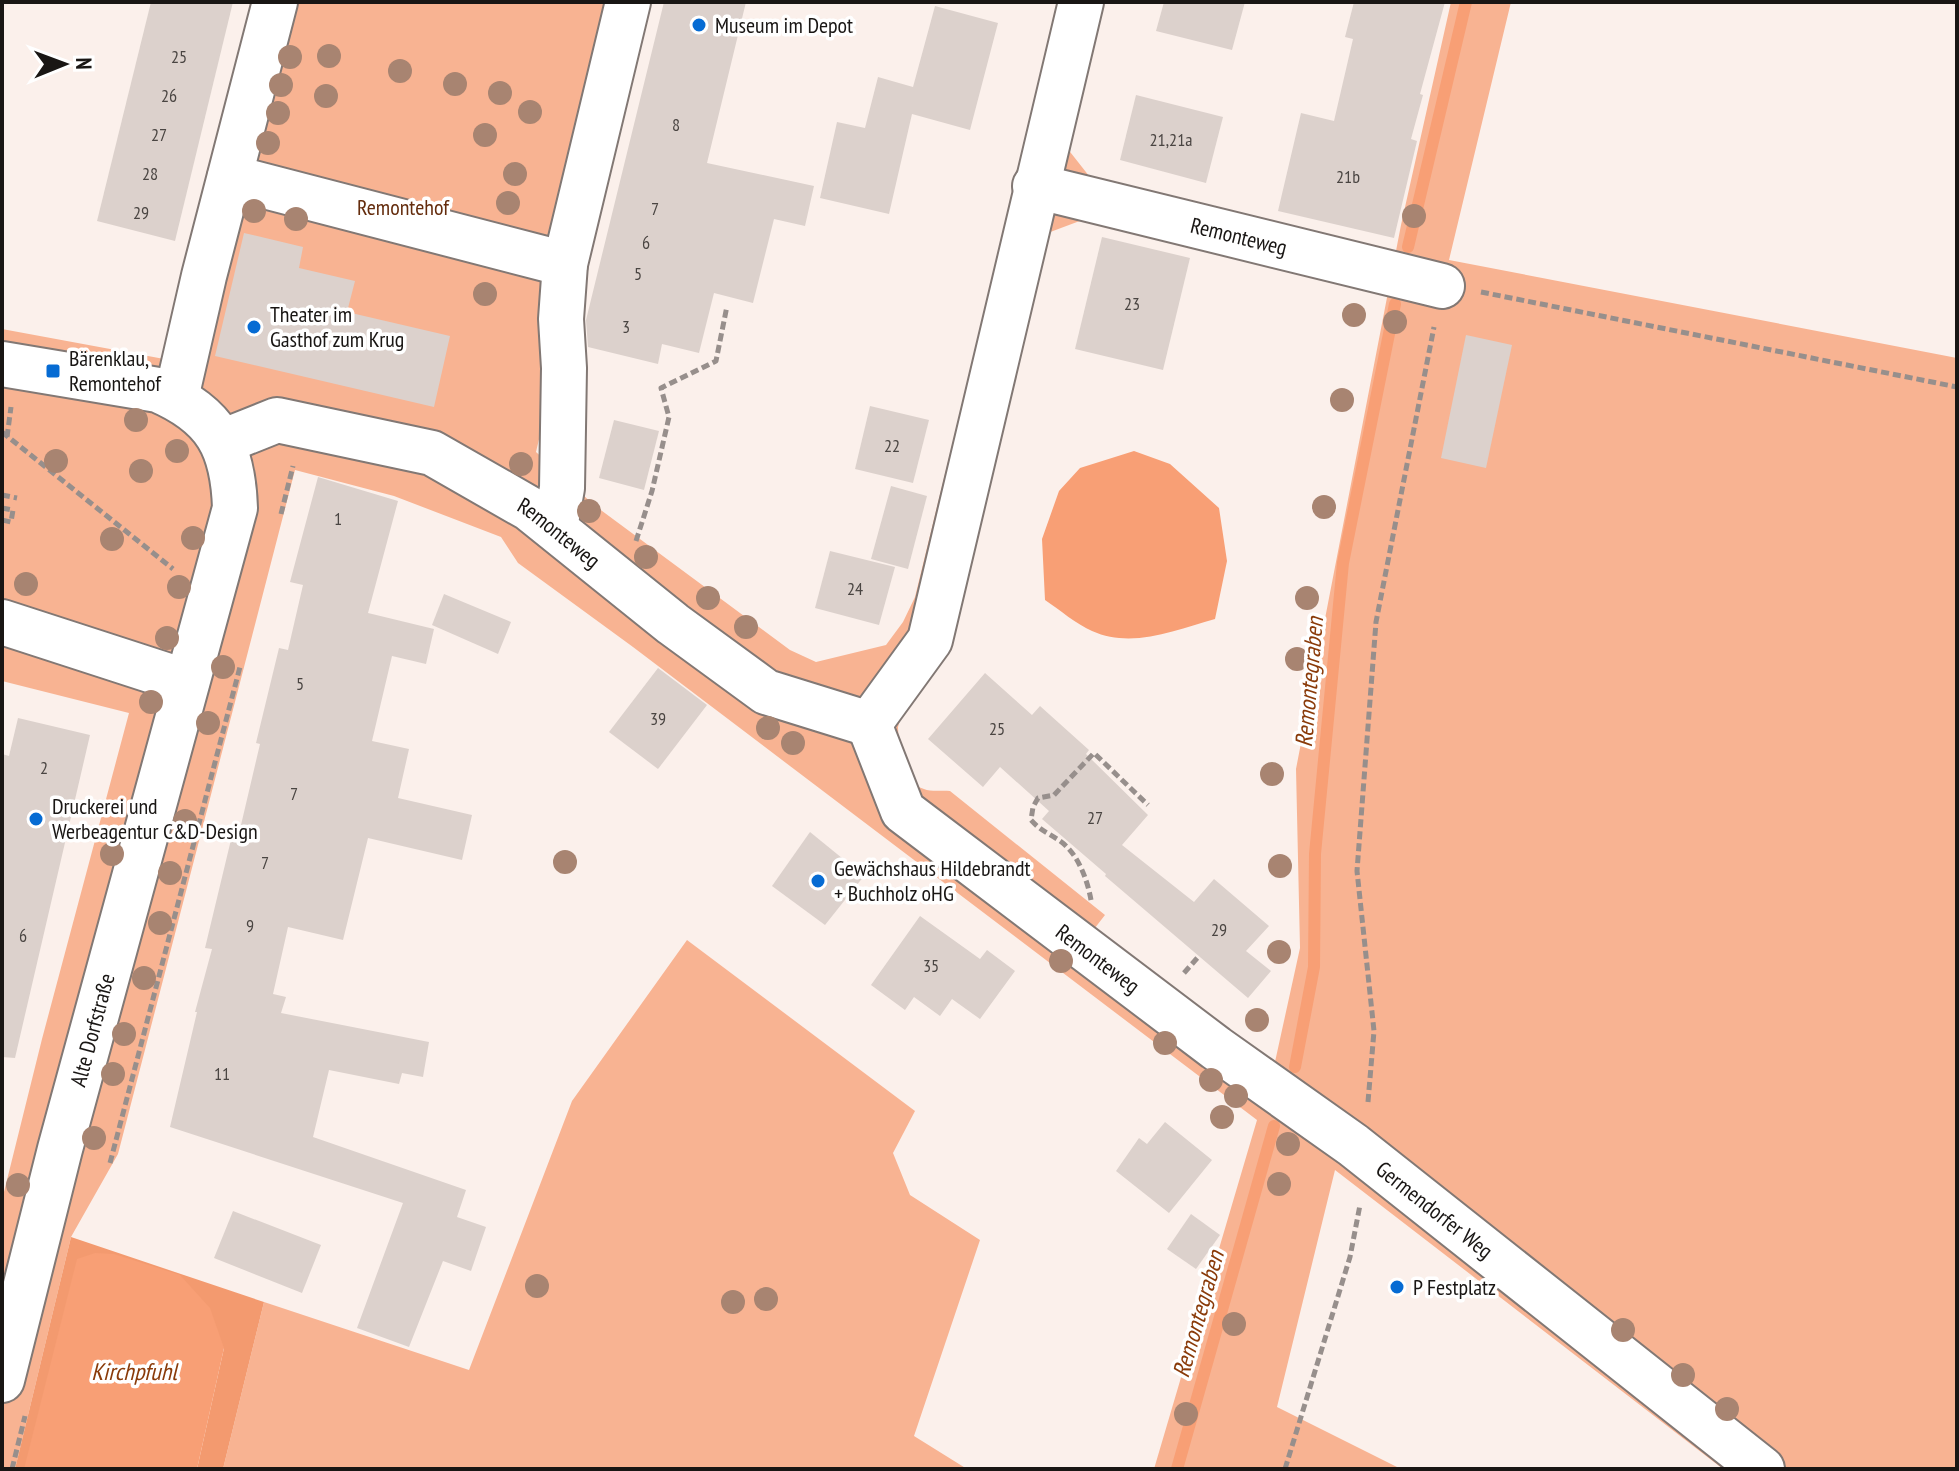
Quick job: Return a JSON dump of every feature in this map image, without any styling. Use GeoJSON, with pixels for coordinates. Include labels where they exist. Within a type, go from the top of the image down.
{"type":"FeatureCollection","features":[{"type":"Feature","properties":{"kind":"street"},"geometry":{"type":"LineString","coordinates":[[176,398],[275,2]]}},
{"type":"Feature","properties":{"kind":"street"},"geometry":{"type":"LineString","coordinates":[[555,528],[562,488],[564,368],[561,319],[565,264],[628,2]]}},
{"type":"Feature","properties":{"kind":"street"},"geometry":{"type":"LineString","coordinates":[[869,724],[930,640],[1081,2]]}},
{"type":"Feature","properties":{"kind":"street"},"geometry":{"type":"LineString","coordinates":[[230,177],[565,264]]}},
{"type":"Feature","properties":{"kind":"street","name":"Remonteweg"},"geometry":{"type":"LineString","coordinates":[[1035,186],[1442,286]]}},
{"type":"Feature","properties":{"kind":"street","name":"Alte Dorfstraße"},"geometry":{"type":"LineString","coordinates":[[2,364],[158,390],[176,398],[205,419],[222,442],[234,473],[235,508],[63,1135],[2,1380]]}},
{"type":"Feature","properties":{"kind":"street","name":"Remonteweg"},"geometry":{"type":"LineString","coordinates":[[222,442],[277,420],[432,453],[530,509],[673,624],[766,692],[869,724],[903,811],[1216,1048]]}},
{"type":"Feature","properties":{"kind":"street"},"geometry":{"type":"LineString","coordinates":[[2,622],[187,682]]}},
{"type":"Feature","properties":{"kind":"street","name":"Germendorfer Weg"},"geometry":{"type":"LineString","coordinates":[[1216,1048],[1353,1145],[1762,1469]]}},
{"type":"Feature","properties":{"kind":"path"},"geometry":{"type":"LineString","coordinates":[[1285,1469],[1350,1257],[1360,1202],[1353,1145],[1369,1096],[1374,1031],[1357,871],[1376,622],[1442,286],[1957,387]]}},
{"type":"Feature","properties":{"kind":"path"},"geometry":{"type":"LineString","coordinates":[[614,575],[638,538],[652,491],[669,417],[661,388],[716,361],[727,306]]}},
{"type":"Feature","properties":{"kind":"path"},"geometry":{"type":"LineString","coordinates":[[277,529],[304,426]]}},
{"type":"Feature","properties":{"kind":"path"},"geometry":{"type":"LineString","coordinates":[[2,432],[174,570],[170,584]]}},
{"type":"Feature","properties":{"kind":"path"},"geometry":{"type":"LineString","coordinates":[[2,495],[17,498]]}},
{"type":"Feature","properties":{"kind":"path"},"geometry":{"type":"LineString","coordinates":[[2,508],[13,510],[11,522],[2,520]]}},
{"type":"Feature","properties":{"kind":"path"},"geometry":{"type":"LineString","coordinates":[[110,1163],[242,660]]}},
{"type":"Feature","properties":{"kind":"path"},"geometry":{"type":"LineString","coordinates":[[1092,905],[1087,876],[1074,851],[1042,832],[1031,820],[1038,798],[1054,795],[1094,753],[1148,805]]}},
{"type":"Feature","properties":{"kind":"green space","name":"Remontehof"},"geometry":{"type":"Polygon","coordinates":[[[262,2],[642,2],[536,452],[594,505],[790,650],[816,662],[886,645],[903,622],[915,597],[1060,2],[1103,2],[1067,148],[1093,181],[1085,219],[1045,234],[898,727],[900,754],[905,772],[915,785],[927,790],[950,791],[1105,915],[1091,933],[1273,1071],[1300,948],[1296,769],[1401,225],[1451,2],[1511,2],[1449,260],[1957,358],[1957,1469],[1723,1469],[1335,1170],[1277,1407],[1401,1469],[1154,1469],[1257,1120],[518,563],[501,537],[394,496],[295,470],[118,1154],[71,1237],[15,1469],[2,1469],[2,1200],[129,713],[2,681],[2,329],[175,361],[262,2]]]}},
{"type":"Feature","properties":{"kind":"green space"},"geometry":{"type":"Polygon","coordinates":[[[687,940],[915,1111],[893,1153],[910,1195],[980,1240],[914,1436],[967,1469],[223,1469],[264,1302],[469,1370],[572,1101],[687,940]]]}},
{"type":"Feature","properties":{"kind":"shaded area","name":"Kirchpfuhl"},"geometry":{"type":"Polygon","coordinates":[[[71,1237],[264,1302],[223,1469],[197,1469],[224,1348],[24,1469],[15,1469],[71,1237]]]}},
{"type":"Feature","properties":{"kind":"water"},"geometry":{"type":"Polygon","coordinates":[[[1134,451],[1170,464],[1219,508],[1227,561],[1215,619],[1154,636],[1123,638],[1092,631],[1045,600],[1042,539],[1059,491],[1080,468],[1134,451]]]}},
{"type":"Feature","properties":{"kind":"water","name":"Kirchpfuhl"},"geometry":{"type":"Polygon","coordinates":[[[95,1253],[114,1254],[180,1275],[210,1308],[224,1348],[197,1469],[24,1469],[77,1259],[95,1253]]]}},
{"type":"Feature","properties":{"kind":"building"},"geometry":{"type":"Polygon","coordinates":[[[151,2],[233,2],[175,241],[97,221],[151,2]]]}},
{"type":"Feature","properties":{"kind":"building"},"geometry":{"type":"Polygon","coordinates":[[[664,2],[746,2],[707,163],[814,186],[805,226],[774,219],[753,303],[714,293],[699,353],[662,344],[658,364],[588,347],[586,320],[664,2]]]}},
{"type":"Feature","properties":{"kind":"building"},"geometry":{"type":"Polygon","coordinates":[[[1164,2],[1245,2],[1232,50],[1156,31],[1164,2]]]}},
{"type":"Feature","properties":{"kind":"building"},"geometry":{"type":"Polygon","coordinates":[[[1354,2],[1445,2],[1420,94],[1423,95],[1411,139],[1417,141],[1394,238],[1278,211],[1301,113],[1334,121],[1353,39],[1345,37],[1354,2]]]}},
{"type":"Feature","properties":{"kind":"building"},"geometry":{"type":"Polygon","coordinates":[[[935,6],[998,23],[970,130],[912,114],[889,214],[820,198],[837,122],[865,128],[878,77],[913,87],[935,6]]]}},
{"type":"Feature","properties":{"kind":"building"},"geometry":{"type":"Polygon","coordinates":[[[1136,95],[1223,117],[1206,183],[1120,160],[1136,95]]]}},
{"type":"Feature","properties":{"kind":"building"},"geometry":{"type":"Polygon","coordinates":[[[244,233],[303,247],[299,268],[355,281],[347,312],[450,336],[434,407],[215,356],[244,233]]]}},
{"type":"Feature","properties":{"kind":"building"},"geometry":{"type":"Polygon","coordinates":[[[1102,237],[1190,258],[1163,370],[1075,349],[1102,237]]]}},
{"type":"Feature","properties":{"kind":"building"},"geometry":{"type":"Polygon","coordinates":[[[1466,335],[1512,345],[1486,468],[1441,458],[1466,335]]]}},
{"type":"Feature","properties":{"kind":"building"},"geometry":{"type":"Polygon","coordinates":[[[870,406],[929,420],[913,483],[855,469],[870,406]]]}},
{"type":"Feature","properties":{"kind":"building"},"geometry":{"type":"Polygon","coordinates":[[[614,420],[659,431],[644,490],[599,478],[614,420]]]}},
{"type":"Feature","properties":{"kind":"building"},"geometry":{"type":"Polygon","coordinates":[[[318,477],[398,501],[368,613],[434,629],[426,664],[392,656],[372,741],[409,749],[398,798],[472,815],[462,860],[368,838],[343,940],[288,927],[273,994],[286,997],[281,1013],[429,1042],[423,1077],[402,1073],[399,1084],[329,1070],[313,1137],[466,1190],[457,1217],[486,1227],[471,1271],[443,1261],[409,1347],[357,1328],[403,1203],[170,1127],[212,949],[205,948],[235,823],[241,825],[260,744],[256,743],[279,648],[288,650],[303,585],[290,582],[318,477]]]}},
{"type":"Feature","properties":{"kind":"building"},"geometry":{"type":"Polygon","coordinates":[[[891,486],[927,496],[908,569],[871,559],[891,486]]]}},
{"type":"Feature","properties":{"kind":"building"},"geometry":{"type":"Polygon","coordinates":[[[830,551],[895,567],[879,625],[815,608],[830,551]]]}},
{"type":"Feature","properties":{"kind":"building"},"geometry":{"type":"Polygon","coordinates":[[[444,594],[511,622],[498,654],[432,625],[444,594]]]}},
{"type":"Feature","properties":{"kind":"building"},"geometry":{"type":"Polygon","coordinates":[[[658,668],[707,705],[658,769],[609,732],[658,668]]]}},
{"type":"Feature","properties":{"kind":"building"},"geometry":{"type":"Polygon","coordinates":[[[985,673],[1032,715],[1040,706],[1089,750],[1086,754],[1148,815],[1122,845],[1194,902],[1214,879],[1269,926],[1246,951],[1271,971],[1248,998],[1042,819],[1049,811],[1000,767],[983,787],[928,739],[985,673]]]}},
{"type":"Feature","properties":{"kind":"building"},"geometry":{"type":"Polygon","coordinates":[[[18,718],[90,735],[15,1058],[2,1057],[2,754],[9,756],[18,718]]]}},
{"type":"Feature","properties":{"kind":"building","name":"Gewächshaus Hildebrandt + Buchholz oHG"},"geometry":{"type":"Polygon","coordinates":[[[810,832],[864,876],[825,925],[772,886],[810,832]]]}},
{"type":"Feature","properties":{"kind":"building"},"geometry":{"type":"Polygon","coordinates":[[[920,916],[980,959],[987,950],[1015,971],[980,1019],[952,999],[940,1016],[914,997],[905,1010],[871,985],[920,916]]]}},
{"type":"Feature","properties":{"kind":"building"},"geometry":{"type":"Polygon","coordinates":[[[1165,1122],[1212,1160],[1169,1213],[1116,1171],[1139,1138],[1147,1144],[1165,1122]]]}},
{"type":"Feature","properties":{"kind":"building"},"geometry":{"type":"Polygon","coordinates":[[[233,1211],[321,1245],[302,1293],[214,1258],[233,1211]]]}},
{"type":"Feature","properties":{"kind":"building"},"geometry":{"type":"Polygon","coordinates":[[[1191,1214],[1220,1235],[1196,1269],[1167,1249],[1191,1214]]]}},
{"type":"Feature","properties":{"kind":"waterway","name":"Remontegraben"},"geometry":{"type":"LineString","coordinates":[[1408,247],[1466,2]]}},
{"type":"Feature","properties":{"kind":"waterway","name":"Remontegraben"},"geometry":{"type":"LineString","coordinates":[[1295,1067],[1314,967],[1315,854],[1343,563],[1395,304]]}},
{"type":"Feature","properties":{"kind":"waterway","name":"Remontegraben"},"geometry":{"type":"LineString","coordinates":[[1177,1469],[1274,1126]]}},
{"type":"Feature","properties":{"kind":"place","name":"Museum im Depot"},"geometry":{"type":"Point","coordinates":[699,25]}},
{"type":"Feature","properties":{"kind":"place","name":"Theater im Gasthof zum Krug"},"geometry":{"type":"Point","coordinates":[254,327]}},
{"type":"Feature","properties":{"kind":"place","name":"Bärenklau, Remontehof"},"geometry":{"type":"Point","coordinates":[53,371]}},
{"type":"Feature","properties":{"kind":"place","name":"Druckerei und Werbeagentur C&D-Design"},"geometry":{"type":"Point","coordinates":[36,819]}},
{"type":"Feature","properties":{"kind":"place","name":"Gewächshaus Hildebrandt + Buchholz oHG"},"geometry":{"type":"Point","coordinates":[818,881]}},
{"type":"Feature","properties":{"kind":"place","name":"P Festplatz"},"geometry":{"type":"Point","coordinates":[1397,1287]}}]}
